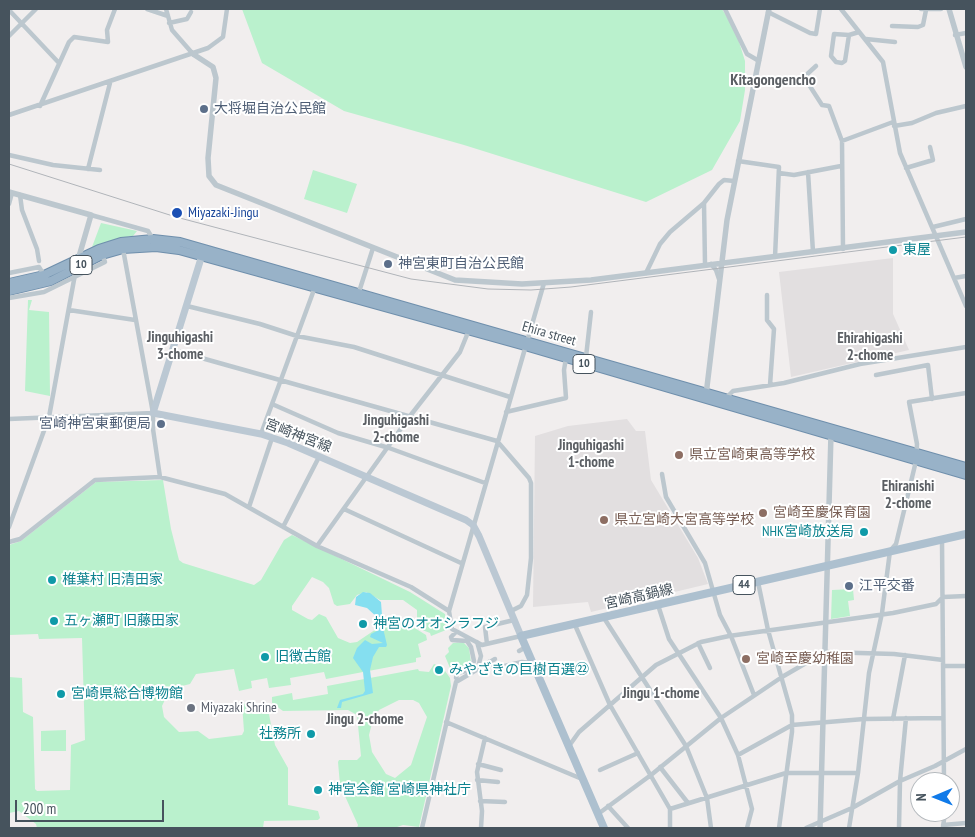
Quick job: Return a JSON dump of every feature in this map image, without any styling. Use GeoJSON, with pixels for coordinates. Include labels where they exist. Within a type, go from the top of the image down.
{"type":"FeatureCollection","features":[{"type":"Feature","properties":{"kind":"highway","name":"10"},"geometry":{"type":"LineString","coordinates":[[9,283],[44,275],[78,258],[121,242],[155,243]]}},
{"type":"Feature","properties":{"kind":"highway","name":"Ehira street"},"geometry":{"type":"LineString","coordinates":[[155,243],[180,242],[203,253],[315,288],[358,296],[469,330],[586,357],[706,396],[726,398],[966,474]]}},
{"type":"Feature","properties":{"kind":"highway","name":"10"},"geometry":{"type":"LineString","coordinates":[[9,292],[51,281],[102,255],[155,243]]}},
{"type":"Feature","properties":{"kind":"highway","name":"Ehira street"},"geometry":{"type":"LineString","coordinates":[[203,253],[526,343],[566,358],[831,432]]}},
{"type":"Feature","properties":{"kind":"highway","name":"Ehira street"},"geometry":{"type":"LineString","coordinates":[[916,458],[966,467]]}},
{"type":"Feature","properties":{"kind":"main road"},"geometry":{"type":"LineString","coordinates":[[153,413],[203,253]]}},
{"type":"Feature","properties":{"kind":"main road","name":"宮崎神宮線"},"geometry":{"type":"LineString","coordinates":[[153,413],[261,434],[320,457],[466,520],[473,525]]}},
{"type":"Feature","properties":{"kind":"main road"},"geometry":{"type":"LineString","coordinates":[[473,525],[522,636],[523,649],[533,664],[604,828]]}},
{"type":"Feature","properties":{"kind":"main road","name":"宮崎高鍋線"},"geometry":{"type":"LineString","coordinates":[[522,636],[966,534]]}},
{"type":"Feature","properties":{"kind":"street"},"geometry":{"type":"LineString","coordinates":[[9,36],[36,9]]}},
{"type":"Feature","properties":{"kind":"street"},"geometry":{"type":"LineString","coordinates":[[40,106],[59,63],[74,37],[108,42],[107,30],[115,9]]}},
{"type":"Feature","properties":{"kind":"street"},"geometry":{"type":"LineString","coordinates":[[148,9],[168,16]]}},
{"type":"Feature","properties":{"kind":"street"},"geometry":{"type":"LineString","coordinates":[[166,9],[172,30],[193,54],[213,67],[216,78],[208,158],[209,176],[216,185],[456,280],[522,284],[544,283],[646,273],[966,232]]}},
{"type":"Feature","properties":{"kind":"street"},"geometry":{"type":"LineString","coordinates":[[9,116],[193,54],[216,43],[223,37],[227,9]]}},
{"type":"Feature","properties":{"kind":"street"},"geometry":{"type":"LineString","coordinates":[[725,9],[747,54],[759,61]]}},
{"type":"Feature","properties":{"kind":"street"},"geometry":{"type":"LineString","coordinates":[[706,396],[734,181],[769,11],[810,33],[816,34],[820,9]]}},
{"type":"Feature","properties":{"kind":"street"},"geometry":{"type":"LineString","coordinates":[[841,9],[882,62],[893,124],[906,168],[966,306]]}},
{"type":"Feature","properties":{"kind":"street"},"geometry":{"type":"LineString","coordinates":[[920,9],[940,9]]}},
{"type":"Feature","properties":{"kind":"street"},"geometry":{"type":"LineString","coordinates":[[949,9],[955,35],[966,67]]}},
{"type":"Feature","properties":{"kind":"street"},"geometry":{"type":"LineString","coordinates":[[9,10],[59,63]]}},
{"type":"Feature","properties":{"kind":"street"},"geometry":{"type":"LineString","coordinates":[[892,26],[918,27],[923,25],[926,10]]}},
{"type":"Feature","properties":{"kind":"street"},"geometry":{"type":"LineString","coordinates":[[170,23],[187,18],[191,12]]}},
{"type":"Feature","properties":{"kind":"street"},"geometry":{"type":"LineString","coordinates":[[848,35],[844,61],[842,63],[836,62],[831,56],[834,34],[848,35],[859,32]]}},
{"type":"Feature","properties":{"kind":"street"},"geometry":{"type":"LineString","coordinates":[[955,35],[966,33]]}},
{"type":"Feature","properties":{"kind":"street"},"geometry":{"type":"LineString","coordinates":[[866,39],[896,42]]}},
{"type":"Feature","properties":{"kind":"street"},"geometry":{"type":"LineString","coordinates":[[816,66],[804,77],[822,105],[829,106],[842,141],[843,249]]}},
{"type":"Feature","properties":{"kind":"street"},"geometry":{"type":"LineString","coordinates":[[88,169],[110,83]]}},
{"type":"Feature","properties":{"kind":"street"},"geometry":{"type":"LineString","coordinates":[[842,141],[893,124],[912,123],[936,113],[966,106]]}},
{"type":"Feature","properties":{"kind":"street"},"geometry":{"type":"LineString","coordinates":[[906,168],[933,160],[930,147]]}},
{"type":"Feature","properties":{"kind":"street"},"geometry":{"type":"LineString","coordinates":[[9,155],[53,166],[100,170]]}},
{"type":"Feature","properties":{"kind":"street"},"geometry":{"type":"LineString","coordinates":[[738,161],[779,167],[774,256]]}},
{"type":"Feature","properties":{"kind":"street"},"geometry":{"type":"LineString","coordinates":[[780,173],[794,175],[841,166]]}},
{"type":"Feature","properties":{"kind":"street"},"geometry":{"type":"LineString","coordinates":[[808,172],[813,252]]}},
{"type":"Feature","properties":{"kind":"street"},"geometry":{"type":"LineString","coordinates":[[646,273],[660,244],[704,203],[719,184],[724,180],[734,181]]}},
{"type":"Feature","properties":{"kind":"street"},"geometry":{"type":"LineString","coordinates":[[9,204],[10,192],[148,231],[155,243]]}},
{"type":"Feature","properties":{"kind":"street"},"geometry":{"type":"LineString","coordinates":[[20,195],[22,210],[37,249],[39,261]]}},
{"type":"Feature","properties":{"kind":"street"},"geometry":{"type":"LineString","coordinates":[[704,203],[708,264],[716,270],[720,285]]}},
{"type":"Feature","properties":{"kind":"street"},"geometry":{"type":"LineString","coordinates":[[9,527],[49,417],[76,267],[91,215]]}},
{"type":"Feature","properties":{"kind":"street"},"geometry":{"type":"LineString","coordinates":[[933,227],[966,219]]}},
{"type":"Feature","properties":{"kind":"street"},"geometry":{"type":"LineString","coordinates":[[358,296],[373,248]]}},
{"type":"Feature","properties":{"kind":"street"},"geometry":{"type":"LineString","coordinates":[[123,249],[153,413],[154,436],[160,477]]}},
{"type":"Feature","properties":{"kind":"street"},"geometry":{"type":"LineString","coordinates":[[9,298],[44,292],[105,262],[102,255]]}},
{"type":"Feature","properties":{"kind":"street"},"geometry":{"type":"LineString","coordinates":[[9,273],[39,267],[44,275]]}},
{"type":"Feature","properties":{"kind":"street"},"geometry":{"type":"LineString","coordinates":[[954,278],[966,276]]}},
{"type":"Feature","properties":{"kind":"street"},"geometry":{"type":"LineString","coordinates":[[522,636],[485,644],[477,642],[454,631],[449,622],[448,611],[544,283]]}},
{"type":"Feature","properties":{"kind":"street"},"geometry":{"type":"LineString","coordinates":[[261,434],[315,288]]}},
{"type":"Feature","properties":{"kind":"street"},"geometry":{"type":"LineString","coordinates":[[767,295],[767,320],[774,329],[770,385]]}},
{"type":"Feature","properties":{"kind":"street"},"geometry":{"type":"LineString","coordinates":[[186,306],[260,324],[297,336],[354,347],[510,397]]}},
{"type":"Feature","properties":{"kind":"street"},"geometry":{"type":"LineString","coordinates":[[69,310],[135,320]]}},
{"type":"Feature","properties":{"kind":"street"},"geometry":{"type":"LineString","coordinates":[[586,357],[591,312]]}},
{"type":"Feature","properties":{"kind":"street"},"geometry":{"type":"LineString","coordinates":[[317,546],[389,448],[410,416],[460,352],[469,330]]}},
{"type":"Feature","properties":{"kind":"street"},"geometry":{"type":"LineString","coordinates":[[726,398],[733,391],[770,385],[860,364],[966,347]]}},
{"type":"Feature","properties":{"kind":"street"},"geometry":{"type":"LineString","coordinates":[[173,350],[282,379],[497,441],[529,478],[531,483],[531,558],[527,595],[521,606],[510,611]]}},
{"type":"Feature","properties":{"kind":"street"},"geometry":{"type":"LineString","coordinates":[[506,412],[566,398],[564,370],[566,358]]}},
{"type":"Feature","properties":{"kind":"street"},"geometry":{"type":"LineString","coordinates":[[876,376],[928,365],[932,399]]}},
{"type":"Feature","properties":{"kind":"street"},"geometry":{"type":"LineString","coordinates":[[848,828],[858,773],[870,673],[882,613],[890,552],[896,544],[916,458],[909,402],[966,393]]}},
{"type":"Feature","properties":{"kind":"street"},"geometry":{"type":"LineString","coordinates":[[272,404],[338,433],[389,448],[485,483]]}},
{"type":"Feature","properties":{"kind":"street"},"geometry":{"type":"LineString","coordinates":[[9,419],[153,413]]}},
{"type":"Feature","properties":{"kind":"street"},"geometry":{"type":"LineString","coordinates":[[820,825],[831,432]]}},
{"type":"Feature","properties":{"kind":"street"},"geometry":{"type":"LineString","coordinates":[[249,507],[272,438]]}},
{"type":"Feature","properties":{"kind":"street"},"geometry":{"type":"LineString","coordinates":[[283,527],[320,457]]}},
{"type":"Feature","properties":{"kind":"street"},"geometry":{"type":"LineString","coordinates":[[662,474],[666,497],[700,552],[720,615],[731,636],[754,695]]}},
{"type":"Feature","properties":{"kind":"street"},"geometry":{"type":"LineString","coordinates":[[9,542],[20,539],[95,480],[160,477],[225,494],[317,546],[403,584],[448,611]]}},
{"type":"Feature","properties":{"kind":"street"},"geometry":{"type":"LineString","coordinates":[[344,509],[461,562]]}},
{"type":"Feature","properties":{"kind":"street"},"geometry":{"type":"LineString","coordinates":[[942,540],[944,772]]}},
{"type":"Feature","properties":{"kind":"street"},"geometry":{"type":"LineString","coordinates":[[758,582],[768,630],[792,715],[779,828]]}},
{"type":"Feature","properties":{"kind":"street"},"geometry":{"type":"LineString","coordinates":[[568,747],[579,732],[643,676],[678,653],[698,643],[731,636],[936,604],[943,597],[966,596]]}},
{"type":"Feature","properties":{"kind":"street"},"geometry":{"type":"LineString","coordinates":[[658,605],[669,639],[721,718],[738,755],[752,810],[747,828]]}},
{"type":"Feature","properties":{"kind":"street"},"geometry":{"type":"LineString","coordinates":[[604,618],[643,676],[686,746],[707,798],[711,828]]}},
{"type":"Feature","properties":{"kind":"street"},"geometry":{"type":"LineString","coordinates":[[485,644],[485,627],[514,620]]}},
{"type":"Feature","properties":{"kind":"street"},"geometry":{"type":"LineString","coordinates":[[575,624],[610,705],[670,809],[670,828]]}},
{"type":"Feature","properties":{"kind":"street"},"geometry":{"type":"LineString","coordinates":[[454,631],[451,637],[452,640],[466,641],[471,647],[474,660],[470,670],[456,672],[456,678],[459,680]]}},
{"type":"Feature","properties":{"kind":"street"},"geometry":{"type":"LineString","coordinates":[[476,669],[481,656],[477,642]]}},
{"type":"Feature","properties":{"kind":"street"},"geometry":{"type":"LineString","coordinates":[[698,643],[710,668]]}},
{"type":"Feature","properties":{"kind":"street"},"geometry":{"type":"LineString","coordinates":[[598,814],[721,718],[782,677],[825,652],[905,655],[943,660]]}},
{"type":"Feature","properties":{"kind":"street"},"geometry":{"type":"LineString","coordinates":[[893,719],[905,655]]}},
{"type":"Feature","properties":{"kind":"street"},"geometry":{"type":"LineString","coordinates":[[422,828],[456,684],[459,680],[494,659]]}},
{"type":"Feature","properties":{"kind":"street"},"geometry":{"type":"LineString","coordinates":[[489,662],[496,668],[522,662],[533,664]]}},
{"type":"Feature","properties":{"kind":"street"},"geometry":{"type":"LineString","coordinates":[[943,666],[966,666]]}},
{"type":"Feature","properties":{"kind":"street"},"geometry":{"type":"LineString","coordinates":[[899,828],[900,780],[906,718]]}},
{"type":"Feature","properties":{"kind":"street"},"geometry":{"type":"LineString","coordinates":[[738,755],[792,726],[864,719],[943,718]]}},
{"type":"Feature","properties":{"kind":"street"},"geometry":{"type":"LineString","coordinates":[[446,722],[582,779]]}},
{"type":"Feature","properties":{"kind":"street"},"geometry":{"type":"LineString","coordinates":[[480,828],[480,801],[477,780],[478,764],[485,738]]}},
{"type":"Feature","properties":{"kind":"street"},"geometry":{"type":"LineString","coordinates":[[806,828],[820,825],[900,780],[944,761],[966,749]]}},
{"type":"Feature","properties":{"kind":"street"},"geometry":{"type":"LineString","coordinates":[[600,770],[638,753]]}},
{"type":"Feature","properties":{"kind":"street"},"geometry":{"type":"LineString","coordinates":[[478,764],[501,770]]}},
{"type":"Feature","properties":{"kind":"street"},"geometry":{"type":"LineString","coordinates":[[660,767],[688,803]]}},
{"type":"Feature","properties":{"kind":"street"},"geometry":{"type":"LineString","coordinates":[[670,809],[786,773],[858,773]]}},
{"type":"Feature","properties":{"kind":"street"},"geometry":{"type":"LineString","coordinates":[[477,780],[498,782]]}},
{"type":"Feature","properties":{"kind":"street"},"geometry":{"type":"LineString","coordinates":[[480,801],[505,802]]}},
{"type":"Feature","properties":{"kind":"street"},"geometry":{"type":"LineString","coordinates":[[608,806],[628,828]]}},
{"type":"Feature","properties":{"kind":"street"},"geometry":{"type":"LineString","coordinates":[[943,827],[966,823]]}},
{"type":"Feature","properties":{"kind":"shaded area"},"geometry":{"type":"Polygon","coordinates":[[[893,258],[893,314],[909,350],[791,377],[779,272],[893,258]]]}},
{"type":"Feature","properties":{"kind":"shaded area","name":"県立宮崎大宮高等学校"},"geometry":{"type":"Polygon","coordinates":[[[627,419],[636,431],[645,431],[651,480],[698,558],[708,584],[591,612],[588,602],[533,607],[535,436],[568,426],[627,419]]]}},
{"type":"Feature","properties":{"kind":"green space"},"geometry":{"type":"Polygon","coordinates":[[[242,9],[722,9],[736,32],[745,61],[745,90],[740,121],[712,170],[646,202],[464,145],[344,111],[262,63],[242,9]]]}},
{"type":"Feature","properties":{"kind":"green space"},"geometry":{"type":"Polygon","coordinates":[[[313,170],[357,184],[347,213],[304,199],[313,170]]]}},
{"type":"Feature","properties":{"kind":"green space"},"geometry":{"type":"Polygon","coordinates":[[[101,223],[137,231],[133,236],[119,238],[92,247],[101,223]]]}},
{"type":"Feature","properties":{"kind":"green space"},"geometry":{"type":"Polygon","coordinates":[[[28,300],[32,300],[29,310],[49,312],[50,396],[25,391],[28,300]]]}},
{"type":"Feature","properties":{"kind":"green space"},"geometry":{"type":"Polygon","coordinates":[[[163,480],[171,529],[179,560],[183,563],[254,585],[261,580],[284,540],[292,535],[410,592],[445,614],[446,630],[431,636],[430,633],[417,628],[417,610],[403,600],[380,600],[366,592],[357,595],[350,604],[337,606],[334,604],[329,588],[323,582],[312,577],[292,606],[292,610],[312,620],[319,614],[326,617],[338,638],[350,643],[357,642],[391,619],[400,619],[426,635],[427,640],[418,644],[421,657],[416,658],[416,662],[326,679],[324,672],[290,678],[291,685],[269,688],[267,678],[251,681],[252,688],[239,691],[234,669],[196,674],[190,684],[170,689],[162,706],[164,717],[179,732],[198,731],[209,739],[242,735],[244,731],[242,704],[255,702],[257,711],[268,709],[275,745],[288,768],[288,805],[318,811],[320,818],[318,820],[264,821],[263,828],[37,828],[36,824],[19,811],[9,813],[9,677],[22,678],[23,712],[33,717],[35,789],[37,791],[70,790],[71,745],[85,740],[82,638],[39,639],[38,634],[9,635],[9,545],[21,541],[96,482],[163,480]]]}},
{"type":"Feature","properties":{"kind":"green space"},"geometry":{"type":"Polygon","coordinates":[[[853,589],[854,600],[848,601],[850,616],[831,619],[832,590],[853,589]]]}},
{"type":"Feature","properties":{"kind":"green space"},"geometry":{"type":"Polygon","coordinates":[[[463,642],[469,648],[471,662],[469,667],[465,670],[450,668],[445,656],[449,652],[448,648],[453,643],[463,642]]]}},
{"type":"Feature","properties":{"kind":"green space"},"geometry":{"type":"Polygon","coordinates":[[[434,664],[443,668],[450,678],[451,686],[419,827],[403,825],[394,828],[357,828],[358,825],[340,785],[338,762],[339,760],[357,760],[361,756],[357,715],[348,710],[283,711],[272,703],[272,697],[292,693],[293,700],[328,694],[327,686],[418,669],[419,671],[429,672],[434,664]],[[399,700],[379,710],[373,719],[369,735],[372,752],[386,774],[395,778],[411,765],[427,717],[419,703],[413,700],[399,700]]]}},
{"type":"Feature","properties":{"kind":"green space"},"geometry":{"type":"Polygon","coordinates":[[[66,730],[66,751],[41,751],[41,731],[66,730]]]}},
{"type":"Feature","properties":{"kind":"water"},"geometry":{"type":"Polygon","coordinates":[[[363,592],[370,593],[381,602],[383,628],[387,645],[386,647],[379,647],[373,657],[370,670],[373,693],[342,702],[341,708],[337,708],[340,700],[363,694],[365,691],[363,672],[353,658],[357,648],[365,640],[372,644],[383,643],[370,637],[371,634],[379,630],[378,618],[367,608],[355,605],[356,597],[363,592]]]}},
{"type":"Feature","properties":{"kind":"railway"},"geometry":{"type":"LineString","coordinates":[[9,164],[176,217],[411,279],[488,289],[531,290],[571,287],[966,237]]}},
{"type":"Feature","properties":{"kind":"place","name":"大将堀自治公民館"},"geometry":{"type":"Point","coordinates":[204,109]}},
{"type":"Feature","properties":{"kind":"place","name":"Miyazaki-Jingu"},"geometry":{"type":"Point","coordinates":[177,213]}},
{"type":"Feature","properties":{"kind":"place","name":"東屋"},"geometry":{"type":"Point","coordinates":[893,250]}},
{"type":"Feature","properties":{"kind":"place","name":"神宮東町自治公民館"},"geometry":{"type":"Point","coordinates":[388,264]}},
{"type":"Feature","properties":{"kind":"place","name":"宮崎神宮東郵便局"},"geometry":{"type":"Point","coordinates":[161,424]}},
{"type":"Feature","properties":{"kind":"place","name":"県立宮崎東高等学校"},"geometry":{"type":"Point","coordinates":[679,455]}},
{"type":"Feature","properties":{"kind":"place","name":"宮崎至慶保育園"},"geometry":{"type":"Point","coordinates":[763,513]}},
{"type":"Feature","properties":{"kind":"place","name":"県立宮崎大宮高等学校"},"geometry":{"type":"Point","coordinates":[604,520]}},
{"type":"Feature","properties":{"kind":"place","name":"NHK宮崎放送局"},"geometry":{"type":"Point","coordinates":[864,532]}},
{"type":"Feature","properties":{"kind":"place","name":"椎葉村 旧清田家"},"geometry":{"type":"Point","coordinates":[52,580]}},
{"type":"Feature","properties":{"kind":"place","name":"江平交番"},"geometry":{"type":"Point","coordinates":[849,586]}},
{"type":"Feature","properties":{"kind":"place","name":"五ヶ瀬町 旧藤田家"},"geometry":{"type":"Point","coordinates":[54,621]}},
{"type":"Feature","properties":{"kind":"place","name":"神宮のオオシラフジ"},"geometry":{"type":"Point","coordinates":[363,624]}},
{"type":"Feature","properties":{"kind":"place","name":"旧徴古館"},"geometry":{"type":"Point","coordinates":[265,657]}},
{"type":"Feature","properties":{"kind":"place","name":"宮崎至慶幼稚園"},"geometry":{"type":"Point","coordinates":[746,659]}},
{"type":"Feature","properties":{"kind":"place","name":"みやざきの巨樹百選㉒"},"geometry":{"type":"Point","coordinates":[439,670]}},
{"type":"Feature","properties":{"kind":"place","name":"宮崎県総合博物館"},"geometry":{"type":"Point","coordinates":[61,694]}},
{"type":"Feature","properties":{"kind":"place","name":"Miyazaki Shrine"},"geometry":{"type":"Point","coordinates":[191,708]}},
{"type":"Feature","properties":{"kind":"place","name":"社務所"},"geometry":{"type":"Point","coordinates":[311,734]}},
{"type":"Feature","properties":{"kind":"place","name":"神宮会館 宮崎県神社庁"},"geometry":{"type":"Point","coordinates":[318,790]}},
{"type":"Feature","properties":{"kind":"district","name":"Kitagongencho"},"geometry":{"type":"Point","coordinates":[773,80]}},
{"type":"Feature","properties":{"kind":"district","name":"Jinguhigashi 3-chome"},"geometry":{"type":"Point","coordinates":[180,346]}},
{"type":"Feature","properties":{"kind":"district","name":"Ehirahigashi 2-chome"},"geometry":{"type":"Point","coordinates":[870,348]}},
{"type":"Feature","properties":{"kind":"district","name":"Jinguhigashi 2-chome"},"geometry":{"type":"Point","coordinates":[396,430]}},
{"type":"Feature","properties":{"kind":"district","name":"Jinguhigashi 1-chome"},"geometry":{"type":"Point","coordinates":[591,454]}},
{"type":"Feature","properties":{"kind":"district","name":"Ehiranishi 2-chome"},"geometry":{"type":"Point","coordinates":[908,496]}},
{"type":"Feature","properties":{"kind":"district","name":"Jingu 1-chome"},"geometry":{"type":"Point","coordinates":[661,694]}},
{"type":"Feature","properties":{"kind":"district","name":"Jingu 2-chome"},"geometry":{"type":"Point","coordinates":[365,720]}}]}
